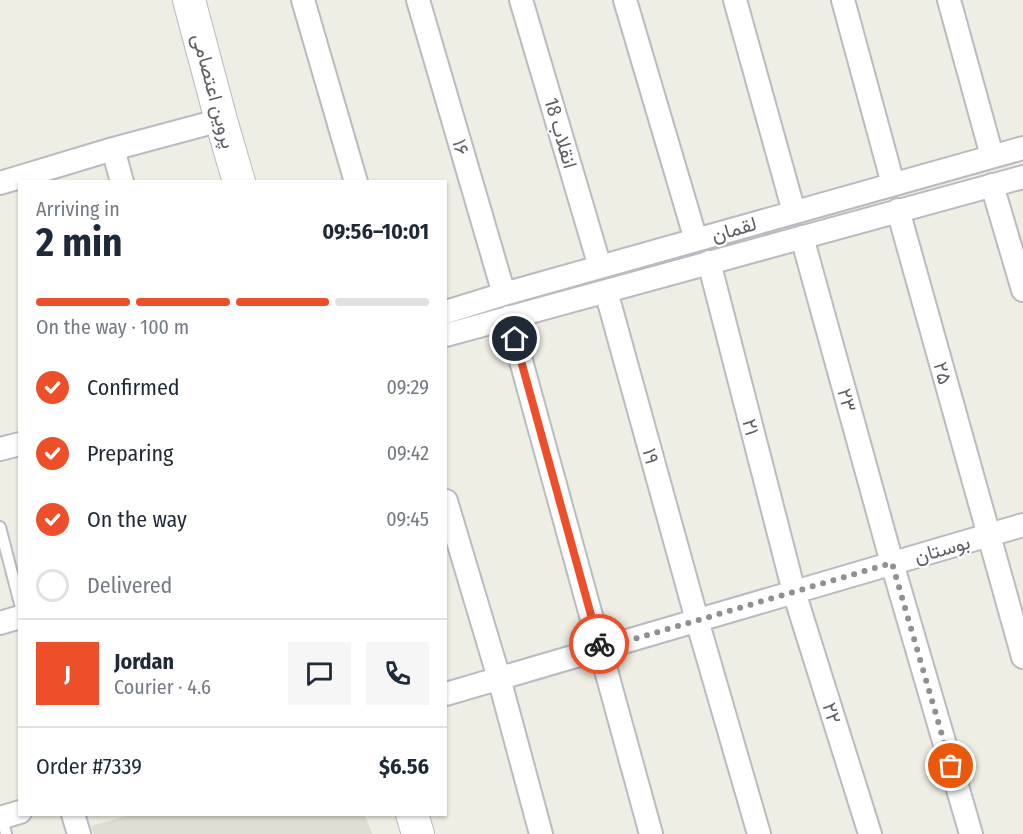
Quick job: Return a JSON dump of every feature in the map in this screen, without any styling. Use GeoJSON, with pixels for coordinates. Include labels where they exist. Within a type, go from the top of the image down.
{"type":"FeatureCollection","features":[{"type":"Feature","properties":{"kind":"street","name":"پروین اعتصامی"},"geometry":{"type":"LineString","coordinates":[[189,0],[220,120],[238,180]]}},
{"type":"Feature","properties":{"kind":"street"},"geometry":{"type":"LineString","coordinates":[[303,0],[355,180]]}},
{"type":"Feature","properties":{"kind":"street","name":"۱۶"},"geometry":{"type":"LineString","coordinates":[[418,0],[504,294]]}},
{"type":"Feature","properties":{"kind":"street","name":"انقلاب 18"},"geometry":{"type":"LineString","coordinates":[[522,0],[600,267]]}},
{"type":"Feature","properties":{"kind":"street"},"geometry":{"type":"LineString","coordinates":[[625,0],[696,240]]}},
{"type":"Feature","properties":{"kind":"street"},"geometry":{"type":"LineString","coordinates":[[735,0],[794,212]]}},
{"type":"Feature","properties":{"kind":"street"},"geometry":{"type":"LineString","coordinates":[[843,0],[893,184]]}},
{"type":"Feature","properties":{"kind":"street"},"geometry":{"type":"LineString","coordinates":[[949,0],[993,156]]}},
{"type":"Feature","properties":{"kind":"street"},"geometry":{"type":"LineString","coordinates":[[25,179],[113,149],[220,120]]}},
{"type":"Feature","properties":{"kind":"street","name":"لقمان"},"geometry":{"type":"LineString","coordinates":[[447,312],[1023,148]]}},
{"type":"Feature","properties":{"kind":"street"},"geometry":{"type":"LineString","coordinates":[[113,149],[121,180]]}},
{"type":"Feature","properties":{"kind":"street","name":"لقمان"},"geometry":{"type":"LineString","coordinates":[[447,334],[1023,177]]}},
{"type":"Feature","properties":{"kind":"street"},"geometry":{"type":"LineString","coordinates":[[0,183],[18,180]]}},
{"type":"Feature","properties":{"kind":"street"},"geometry":{"type":"LineString","coordinates":[[992,185],[1023,290]]}},
{"type":"Feature","properties":{"kind":"street","name":"۲۵"},"geometry":{"type":"LineString","coordinates":[[898,210],[1023,657]]}},
{"type":"Feature","properties":{"kind":"street","name":"۲۳"},"geometry":{"type":"LineString","coordinates":[[801,237],[971,834]]}},
{"type":"Feature","properties":{"kind":"street","name":"۲۱"},"geometry":{"type":"LineString","coordinates":[[709,262],[794,592]]}},
{"type":"Feature","properties":{"kind":"street","name":"۱۹"},"geometry":{"type":"LineString","coordinates":[[606,291],[759,834]]}},
{"type":"Feature","properties":{"kind":"street"},"geometry":{"type":"LineString","coordinates":[[509,317],[651,834]]}},
{"type":"Feature","properties":{"kind":"street"},"geometry":{"type":"LineString","coordinates":[[447,504],[499,678],[541,834]]}},
{"type":"Feature","properties":{"kind":"street","name":"بوستان"},"geometry":{"type":"LineString","coordinates":[[447,694],[1023,525]]}},
{"type":"Feature","properties":{"kind":"street","name":"۲۲"},"geometry":{"type":"LineString","coordinates":[[794,592],[870,834]]}},
{"type":"Feature","properties":{"kind":"street"},"geometry":{"type":"LineString","coordinates":[[0,623],[18,618]]}},
{"type":"Feature","properties":{"kind":"street"},"geometry":{"type":"LineString","coordinates":[[74,816],[79,834]]}},
{"type":"Feature","properties":{"kind":"street"},"geometry":{"type":"LineString","coordinates":[[413,816],[418,834]]}},
{"type":"Feature","properties":{"kind":"lane"},"geometry":{"type":"LineString","coordinates":[[0,527],[18,596]]}},
{"type":"Feature","properties":{"kind":"shaded area"},"geometry":{"type":"Polygon","coordinates":[[[126,816],[365,816],[372,834],[94,834],[91,826],[126,816]]]}},
{"type":"Feature","properties":{"kind":"way so far"},"geometry":{"type":"LineString","coordinates":[[599,644],[600,649],[892,563],[951,766]]}},
{"type":"Feature","properties":{"kind":"route"},"geometry":{"type":"LineString","coordinates":[[515,339],[599,644]]}}]}
